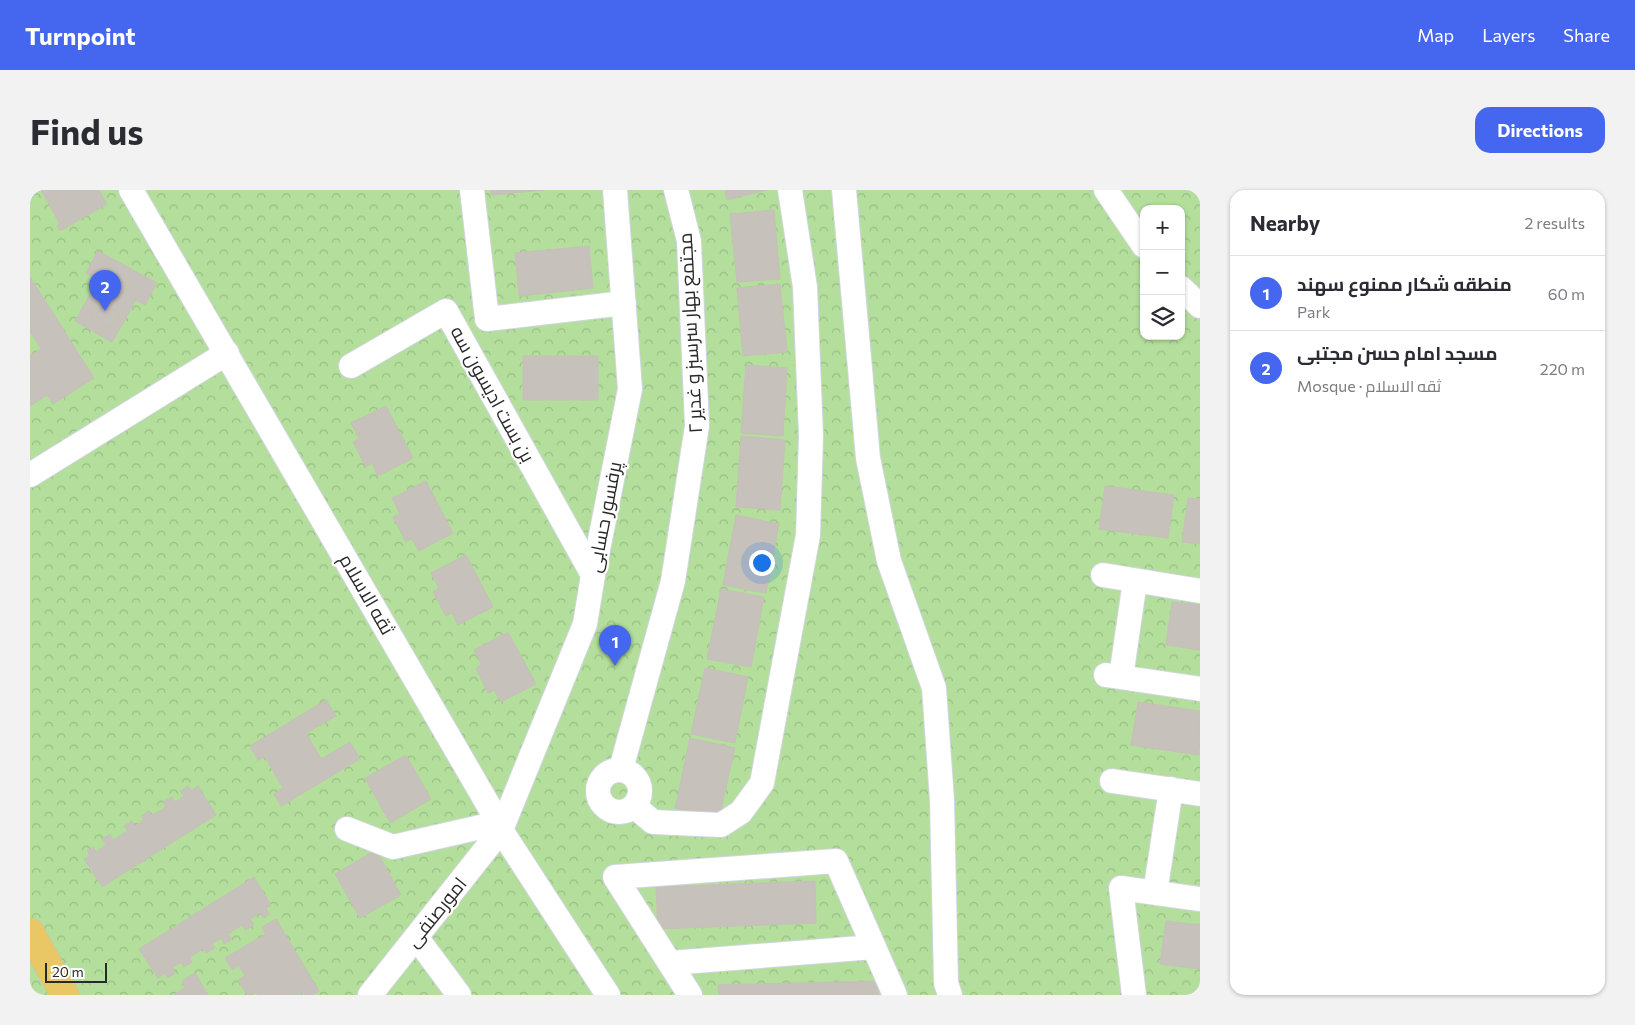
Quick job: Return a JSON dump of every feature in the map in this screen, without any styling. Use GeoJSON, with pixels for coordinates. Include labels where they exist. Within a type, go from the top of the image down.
{"type":"FeatureCollection","features":[{"type":"Feature","properties":{"kind":"main road"},"geometry":{"type":"LineString","coordinates":[[30,932],[61,990]]}},
{"type":"Feature","properties":{"kind":"street","name":"ثقه الاسلام"},"geometry":{"type":"LineString","coordinates":[[131,190],[500,826],[608,995]]}},
{"type":"Feature","properties":{"kind":"street"},"geometry":{"type":"LineString","coordinates":[[472,190],[487,320],[624,303]]}},
{"type":"Feature","properties":{"kind":"street","name":"پرفسور حسابی"},"geometry":{"type":"LineString","coordinates":[[500,826],[585,624],[593,574],[630,389],[615,190]]}},
{"type":"Feature","properties":{"kind":"street","name":"مجتمع بهار سرسبز و غدیر ۲"},"geometry":{"type":"LineString","coordinates":[[621,769],[673,582],[697,426],[689,241],[676,190]]}},
{"type":"Feature","properties":{"kind":"street"},"geometry":{"type":"LineString","coordinates":[[634,806],[653,822],[721,825],[741,812],[762,783],[808,536],[811,436],[805,288],[790,190]]}},
{"type":"Feature","properties":{"kind":"street"},"geometry":{"type":"LineString","coordinates":[[844,190],[868,458],[889,561],[934,688],[942,800],[946,983],[950,995]]}},
{"type":"Feature","properties":{"kind":"street"},"geometry":{"type":"LineString","coordinates":[[1106,190],[1140,240]]}},
{"type":"Feature","properties":{"kind":"street"},"geometry":{"type":"LineString","coordinates":[[1185,292],[1200,306]]}},
{"type":"Feature","properties":{"kind":"street","name":"بن بست ادیسون سه"},"geometry":{"type":"LineString","coordinates":[[351,366],[446,310],[593,574]]}},
{"type":"Feature","properties":{"kind":"street"},"geometry":{"type":"LineString","coordinates":[[30,475],[227,353]]}},
{"type":"Feature","properties":{"kind":"street"},"geometry":{"type":"LineString","coordinates":[[1103,575],[1200,591]]}},
{"type":"Feature","properties":{"kind":"street"},"geometry":{"type":"LineString","coordinates":[[1136,581],[1113,676],[1200,689]]}},
{"type":"Feature","properties":{"kind":"street"},"geometry":{"type":"LineString","coordinates":[[621,769],[634,775],[640,787],[638,800],[634,806],[628,810],[614,812],[603,805],[597,791],[602,778],[614,770],[621,769]]}},
{"type":"Feature","properties":{"kind":"street"},"geometry":{"type":"LineString","coordinates":[[1112,781],[1200,794]]}},
{"type":"Feature","properties":{"kind":"street"},"geometry":{"type":"LineString","coordinates":[[1155,893],[1170,789]]}},
{"type":"Feature","properties":{"kind":"street"},"geometry":{"type":"LineString","coordinates":[[346,829],[393,847],[500,826]]}},
{"type":"Feature","properties":{"kind":"street","name":"امورصنفی"},"geometry":{"type":"LineString","coordinates":[[370,995],[500,826]]}},
{"type":"Feature","properties":{"kind":"street"},"geometry":{"type":"LineString","coordinates":[[690,995],[616,876],[836,862],[895,995]]}},
{"type":"Feature","properties":{"kind":"street"},"geometry":{"type":"LineString","coordinates":[[1134,995],[1121,888],[1200,899]]}},
{"type":"Feature","properties":{"kind":"street"},"geometry":{"type":"LineString","coordinates":[[416,937],[459,995]]}},
{"type":"Feature","properties":{"kind":"street"},"geometry":{"type":"LineString","coordinates":[[670,963],[874,948]]}},
{"type":"Feature","properties":{"kind":"green space"},"geometry":{"type":"Polygon","coordinates":[[[30,190],[1200,190],[1200,995],[30,995],[30,190]]]}},
{"type":"Feature","properties":{"kind":"building"},"geometry":{"type":"Polygon","coordinates":[[[41,190],[99,190],[107,204],[60,231],[57,226],[60,224],[41,190]]]}},
{"type":"Feature","properties":{"kind":"building"},"geometry":{"type":"Polygon","coordinates":[[[491,190],[544,190],[491,195],[491,190]]]}},
{"type":"Feature","properties":{"kind":"building"},"geometry":{"type":"Polygon","coordinates":[[[725,190],[767,190],[727,200],[725,190]]]}},
{"type":"Feature","properties":{"kind":"building"},"geometry":{"type":"Polygon","coordinates":[[[774,210],[780,279],[737,282],[730,214],[774,210]]]}},
{"type":"Feature","properties":{"kind":"building"},"geometry":{"type":"Polygon","coordinates":[[[589,246],[593,288],[519,296],[515,253],[589,246]]]}},
{"type":"Feature","properties":{"kind":"building"},"geometry":{"type":"Polygon","coordinates":[[[98,251],[157,283],[145,305],[86,273],[98,251]]]}},
{"type":"Feature","properties":{"kind":"building"},"geometry":{"type":"Polygon","coordinates":[[[30,277],[94,378],[53,404],[47,395],[30,406],[30,356],[41,349],[30,331],[30,277]]]}},
{"type":"Feature","properties":{"kind":"building"},"geometry":{"type":"Polygon","coordinates":[[[98,280],[136,300],[112,342],[75,321],[98,280]]]}},
{"type":"Feature","properties":{"kind":"building"},"geometry":{"type":"Polygon","coordinates":[[[780,284],[787,352],[743,356],[737,288],[780,284]]]}},
{"type":"Feature","properties":{"kind":"building"},"geometry":{"type":"Polygon","coordinates":[[[105,299],[115,303],[119,313],[115,323],[105,327],[95,323],[91,313],[95,303],[105,299]]]}},
{"type":"Feature","properties":{"kind":"building"},"geometry":{"type":"Polygon","coordinates":[[[523,356],[598,356],[598,400],[523,400],[523,356]]]}},
{"type":"Feature","properties":{"kind":"building"},"geometry":{"type":"Polygon","coordinates":[[[746,365],[787,368],[783,436],[741,433],[746,365]]]}},
{"type":"Feature","properties":{"kind":"building"},"geometry":{"type":"Polygon","coordinates":[[[386,406],[413,458],[378,476],[372,463],[366,467],[353,442],[359,439],[351,423],[386,406]]]}},
{"type":"Feature","properties":{"kind":"building"},"geometry":{"type":"Polygon","coordinates":[[[741,436],[785,440],[780,510],[736,507],[741,436]]]}},
{"type":"Feature","properties":{"kind":"building"},"geometry":{"type":"Polygon","coordinates":[[[426,481],[453,533],[419,551],[412,539],[406,542],[393,517],[400,514],[392,498],[426,481]]]}},
{"type":"Feature","properties":{"kind":"building"},"geometry":{"type":"Polygon","coordinates":[[[1105,486],[1174,495],[1168,538],[1099,529],[1105,486]]]}},
{"type":"Feature","properties":{"kind":"building"},"geometry":{"type":"Polygon","coordinates":[[[1188,498],[1200,499],[1200,544],[1182,542],[1188,498]]]}},
{"type":"Feature","properties":{"kind":"building"},"geometry":{"type":"Polygon","coordinates":[[[736,515],[779,524],[766,593],[723,585],[736,515]]]}},
{"type":"Feature","properties":{"kind":"building"},"geometry":{"type":"Polygon","coordinates":[[[466,555],[493,607],[458,625],[452,613],[446,616],[433,592],[439,588],[431,573],[466,555]]]}},
{"type":"Feature","properties":{"kind":"building"},"geometry":{"type":"Polygon","coordinates":[[[721,589],[764,597],[751,667],[707,659],[721,589]]]}},
{"type":"Feature","properties":{"kind":"building"},"geometry":{"type":"Polygon","coordinates":[[[1172,602],[1200,605],[1200,650],[1166,645],[1172,602]]]}},
{"type":"Feature","properties":{"kind":"building"},"geometry":{"type":"Polygon","coordinates":[[[508,632],[536,684],[501,702],[494,690],[488,693],[476,668],[482,665],[474,650],[508,632]]]}},
{"type":"Feature","properties":{"kind":"building"},"geometry":{"type":"Polygon","coordinates":[[[705,668],[748,677],[735,743],[691,734],[705,668]]]}},
{"type":"Feature","properties":{"kind":"building"},"geometry":{"type":"Polygon","coordinates":[[[326,700],[336,716],[306,733],[321,759],[350,742],[360,759],[281,806],[274,794],[283,788],[265,757],[258,760],[250,746],[326,700]]]}},
{"type":"Feature","properties":{"kind":"building"},"geometry":{"type":"Polygon","coordinates":[[[1138,702],[1200,711],[1199,755],[1131,745],[1138,702]]]}},
{"type":"Feature","properties":{"kind":"building"},"geometry":{"type":"Polygon","coordinates":[[[690,738],[735,748],[719,818],[675,808],[690,738]]]}},
{"type":"Feature","properties":{"kind":"building"},"geometry":{"type":"Polygon","coordinates":[[[406,755],[431,799],[390,823],[365,778],[406,755]]]}},
{"type":"Feature","properties":{"kind":"building"},"geometry":{"type":"Polygon","coordinates":[[[188,786],[191,791],[198,786],[216,815],[102,887],[84,859],[90,856],[87,851],[93,847],[96,852],[106,845],[102,839],[110,834],[113,840],[128,831],[124,826],[132,821],[135,826],[144,820],[141,816],[149,811],[152,815],[166,807],[163,802],[172,797],[175,802],[184,796],[180,791],[188,786]]]}},
{"type":"Feature","properties":{"kind":"building"},"geometry":{"type":"Polygon","coordinates":[[[376,850],[401,895],[360,918],[335,874],[376,850]]]}},
{"type":"Feature","properties":{"kind":"building"},"geometry":{"type":"Polygon","coordinates":[[[254,877],[271,905],[266,908],[269,914],[263,918],[260,913],[250,919],[254,925],[246,930],[242,925],[228,934],[232,939],[224,944],[221,938],[212,944],[215,948],[206,953],[203,949],[190,957],[192,962],[184,967],[181,962],[172,968],[175,973],[168,978],[165,973],[158,978],[139,949],[254,877]]]}},
{"type":"Feature","properties":{"kind":"building"},"geometry":{"type":"Polygon","coordinates":[[[815,881],[816,923],[658,929],[656,887],[815,881]]]}},
{"type":"Feature","properties":{"kind":"building"},"geometry":{"type":"Polygon","coordinates":[[[276,919],[319,991],[313,995],[305,995],[303,992],[299,995],[258,995],[257,993],[247,995],[238,980],[245,976],[239,966],[232,970],[225,958],[266,934],[262,927],[276,919]]]}},
{"type":"Feature","properties":{"kind":"building"},"geometry":{"type":"Polygon","coordinates":[[[1166,921],[1200,925],[1200,969],[1160,964],[1166,921]]]}},
{"type":"Feature","properties":{"kind":"building"},"geometry":{"type":"Polygon","coordinates":[[[195,973],[208,995],[173,995],[185,988],[182,981],[195,973]]]}},
{"type":"Feature","properties":{"kind":"building"},"geometry":{"type":"Polygon","coordinates":[[[878,981],[878,995],[719,995],[718,985],[878,981]]]}},
{"type":"Feature","properties":{"kind":"place","name":"مسجد امام حسن مجتبی"},"geometry":{"type":"Point","coordinates":[105,311]}},
{"type":"Feature","properties":{"kind":"place","name":"منطقه شکار ممنوع سهند"},"geometry":{"type":"Point","coordinates":[615,666]}}]}
